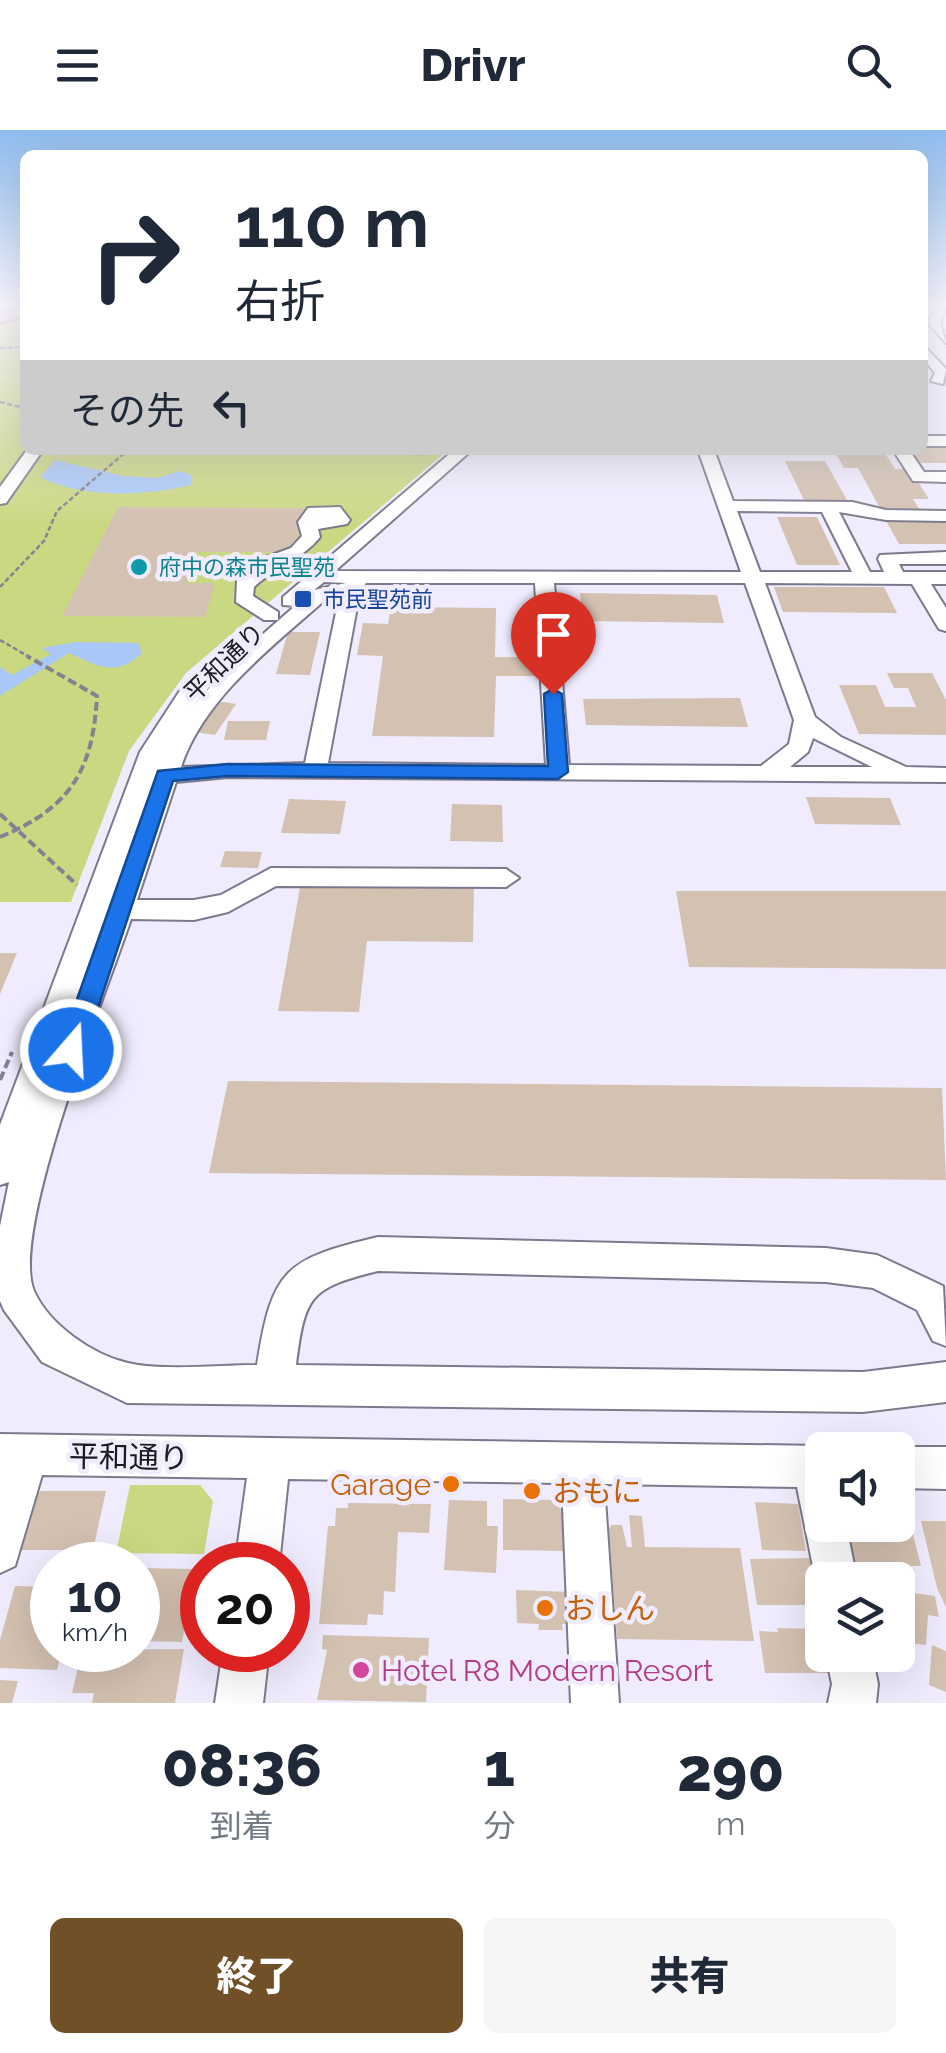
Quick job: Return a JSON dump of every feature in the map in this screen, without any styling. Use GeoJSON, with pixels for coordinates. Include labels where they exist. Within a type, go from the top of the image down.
{"type":"FeatureCollection","features":[{"type":"Feature","properties":{"kind":"street"},"geometry":{"type":"LineString","coordinates":[[0,499],[31,455]]}},
{"type":"Feature","properties":{"kind":"street","name":"平和通り"},"geometry":{"type":"LineString","coordinates":[[0,1169],[109,904],[162,730],[206,673],[459,455]]}},
{"type":"Feature","properties":{"kind":"street"},"geometry":{"type":"LineString","coordinates":[[315,770],[364,556],[480,455]]}},
{"type":"Feature","properties":{"kind":"street"},"geometry":{"type":"LineString","coordinates":[[708,455],[804,720],[800,747],[766,774]]}},
{"type":"Feature","properties":{"kind":"street"},"geometry":{"type":"LineString","coordinates":[[904,455],[919,477],[946,476]]}},
{"type":"Feature","properties":{"kind":"street"},"geometry":{"type":"LineString","coordinates":[[727,506],[828,507],[886,515],[946,516]]}},
{"type":"Feature","properties":{"kind":"street"},"geometry":{"type":"LineString","coordinates":[[828,507],[864,578]]}},
{"type":"Feature","properties":{"kind":"street"},"geometry":{"type":"LineString","coordinates":[[272,616],[243,598],[244,585],[268,562],[298,552],[311,538],[307,522]]}},
{"type":"Feature","properties":{"kind":"street"},"geometry":{"type":"LineString","coordinates":[[946,558],[888,558],[946,625]]}},
{"type":"Feature","properties":{"kind":"street"},"geometry":{"type":"LineString","coordinates":[[544,576],[558,772]]}},
{"type":"Feature","properties":{"kind":"street"},"geometry":{"type":"LineString","coordinates":[[316,577],[356,583],[544,576],[946,578]]}},
{"type":"Feature","properties":{"kind":"street"},"geometry":{"type":"LineString","coordinates":[[356,583],[319,595],[246,659],[198,713],[165,776],[109,904],[23,1190],[12,1264],[17,1298],[56,1349],[127,1383],[863,1392],[946,1382]]}},
{"type":"Feature","properties":{"kind":"street"},"geometry":{"type":"LineString","coordinates":[[804,720],[834,742],[946,787]]}},
{"type":"Feature","properties":{"kind":"street"},"geometry":{"type":"LineString","coordinates":[[165,776],[315,770],[946,775]]}},
{"type":"Feature","properties":{"kind":"street"},"geometry":{"type":"LineString","coordinates":[[109,904],[194,910],[228,903],[271,877],[506,878]]}},
{"type":"Feature","properties":{"kind":"street"},"geometry":{"type":"LineString","coordinates":[[274,1385],[286,1307],[320,1268],[378,1254],[826,1264],[877,1272],[930,1298],[946,1328]]}},
{"type":"Feature","properties":{"kind":"street"},"geometry":{"type":"LineString","coordinates":[[0,1551],[13,1454]]}},
{"type":"Feature","properties":{"kind":"street","name":"平和通り"},"geometry":{"type":"LineString","coordinates":[[13,1454],[805,1467]]}},
{"type":"Feature","properties":{"kind":"street"},"geometry":{"type":"LineString","coordinates":[[259,1542],[270,1459]]}},
{"type":"Feature","properties":{"kind":"street"},"geometry":{"type":"LineString","coordinates":[[582,1463],[594,1703]]}},
{"type":"Feature","properties":{"kind":"street"},"geometry":{"type":"LineString","coordinates":[[915,1468],[946,1468]]}},
{"type":"Feature","properties":{"kind":"street"},"geometry":{"type":"LineString","coordinates":[[239,1703],[243,1672]]}},
{"type":"Feature","properties":{"kind":"street"},"geometry":{"type":"LineString","coordinates":[[852,1703],[853,1672]]}},
{"type":"Feature","properties":{"kind":"path"},"geometry":{"type":"LineString","coordinates":[[0,587],[44,541],[56,511],[123,455]]}},
{"type":"Feature","properties":{"kind":"path"},"geometry":{"type":"LineString","coordinates":[[0,572],[9,574]]}},
{"type":"Feature","properties":{"kind":"path"},"geometry":{"type":"LineString","coordinates":[[0,640],[97,696],[97,737],[74,791],[19,830],[0,837]]}},
{"type":"Feature","properties":{"kind":"path"},"geometry":{"type":"LineString","coordinates":[[0,814],[60,873],[109,904]]}},
{"type":"Feature","properties":{"kind":"green space"},"geometry":{"type":"Polygon","coordinates":[[[0,379],[20,379],[20,455],[442,455],[186,673],[129,751],[71,902],[0,902],[0,379]]]}},
{"type":"Feature","properties":{"kind":"green space"},"geometry":{"type":"Polygon","coordinates":[[[130,1485],[200,1485],[213,1501],[206,1542],[180,1542],[180,1554],[160,1554],[160,1542],[118,1542],[130,1485]]]}},
{"type":"Feature","properties":{"kind":"water"},"geometry":{"type":"Polygon","coordinates":[[[55,460],[123,476],[158,478],[179,471],[191,475],[191,485],[134,493],[76,489],[40,477],[55,460]]]}},
{"type":"Feature","properties":{"kind":"water"},"geometry":{"type":"Polygon","coordinates":[[[75,642],[138,643],[142,653],[124,665],[107,667],[69,653],[0,696],[0,667],[12,675],[51,654],[42,648],[75,642]]]}},
{"type":"Feature","properties":{"kind":"building"},"geometry":{"type":"Polygon","coordinates":[[[928,448],[946,448],[946,463],[918,463],[913,455],[928,455],[928,448]]]}},
{"type":"Feature","properties":{"kind":"building"},"geometry":{"type":"Polygon","coordinates":[[[837,455],[886,455],[895,469],[910,469],[929,499],[913,499],[921,512],[882,512],[858,468],[844,468],[837,455]]]}},
{"type":"Feature","properties":{"kind":"building"},"geometry":{"type":"Polygon","coordinates":[[[785,461],[825,461],[848,502],[805,502],[785,461]]]}},
{"type":"Feature","properties":{"kind":"building","name":"府中の森市民聖苑"},"geometry":{"type":"Polygon","coordinates":[[[118,507],[305,508],[294,552],[197,552],[186,583],[215,583],[205,617],[62,616],[118,507]]]}},
{"type":"Feature","properties":{"kind":"building"},"geometry":{"type":"Polygon","coordinates":[[[777,517],[817,517],[840,565],[797,565],[777,517]]]}},
{"type":"Feature","properties":{"kind":"building"},"geometry":{"type":"Polygon","coordinates":[[[885,519],[946,519],[946,544],[899,544],[885,519]]]}},
{"type":"Feature","properties":{"kind":"building"},"geometry":{"type":"Polygon","coordinates":[[[774,587],[884,587],[897,613],[783,612],[774,587]]]}},
{"type":"Feature","properties":{"kind":"building"},"geometry":{"type":"Polygon","coordinates":[[[580,593],[717,595],[724,623],[583,621],[580,593]]]}},
{"type":"Feature","properties":{"kind":"building"},"geometry":{"type":"Polygon","coordinates":[[[391,607],[496,608],[495,657],[537,657],[538,676],[496,676],[494,737],[372,736],[383,656],[357,655],[363,623],[388,624],[391,607]]]}},
{"type":"Feature","properties":{"kind":"building"},"geometry":{"type":"Polygon","coordinates":[[[288,632],[320,632],[310,675],[276,674],[288,632]]]}},
{"type":"Feature","properties":{"kind":"building"},"geometry":{"type":"Polygon","coordinates":[[[887,673],[932,673],[946,700],[946,735],[859,734],[839,685],[876,685],[885,707],[916,707],[908,688],[894,688],[887,673]]]}},
{"type":"Feature","properties":{"kind":"building"},"geometry":{"type":"Polygon","coordinates":[[[740,698],[748,727],[586,725],[583,699],[740,698]]]}},
{"type":"Feature","properties":{"kind":"building"},"geometry":{"type":"Polygon","coordinates":[[[216,701],[236,704],[215,735],[195,732],[216,701]]]}},
{"type":"Feature","properties":{"kind":"building"},"geometry":{"type":"Polygon","coordinates":[[[228,721],[270,721],[266,740],[224,740],[228,721]]]}},
{"type":"Feature","properties":{"kind":"building"},"geometry":{"type":"Polygon","coordinates":[[[806,797],[890,798],[901,825],[815,824],[806,797]]]}},
{"type":"Feature","properties":{"kind":"building"},"geometry":{"type":"Polygon","coordinates":[[[289,799],[346,801],[340,834],[281,833],[289,799]]]}},
{"type":"Feature","properties":{"kind":"building"},"geometry":{"type":"Polygon","coordinates":[[[452,804],[502,805],[503,842],[450,841],[452,804]]]}},
{"type":"Feature","properties":{"kind":"building"},"geometry":{"type":"Polygon","coordinates":[[[225,851],[262,852],[258,868],[220,867],[225,851]]]}},
{"type":"Feature","properties":{"kind":"building"},"geometry":{"type":"Polygon","coordinates":[[[301,882],[474,884],[473,942],[367,941],[359,1012],[278,1011],[301,882]]]}},
{"type":"Feature","properties":{"kind":"building"},"geometry":{"type":"Polygon","coordinates":[[[676,891],[946,891],[946,969],[689,967],[676,891]]]}},
{"type":"Feature","properties":{"kind":"building"},"geometry":{"type":"Polygon","coordinates":[[[0,953],[17,953],[0,994],[0,953]]]}},
{"type":"Feature","properties":{"kind":"building"},"geometry":{"type":"Polygon","coordinates":[[[228,1081],[942,1088],[946,1180],[209,1173],[228,1081]]]}},
{"type":"Feature","properties":{"kind":"building"},"geometry":{"type":"Polygon","coordinates":[[[41,1491],[106,1491],[95,1542],[30,1542],[30,1550],[15,1550],[29,1498],[41,1491]]]}},
{"type":"Feature","properties":{"kind":"building"},"geometry":{"type":"Polygon","coordinates":[[[503,1499],[553,1500],[564,1513],[566,1551],[503,1550],[503,1499]]]}},
{"type":"Feature","properties":{"kind":"building"},"geometry":{"type":"Polygon","coordinates":[[[449,1500],[487,1501],[487,1526],[498,1526],[496,1573],[444,1570],[449,1500]]]}},
{"type":"Feature","properties":{"kind":"building"},"geometry":{"type":"Polygon","coordinates":[[[755,1502],[798,1504],[806,1551],[762,1550],[755,1502]]]}},
{"type":"Feature","properties":{"kind":"building"},"geometry":{"type":"Polygon","coordinates":[[[348,1503],[431,1504],[429,1533],[398,1532],[395,1592],[384,1591],[383,1615],[368,1614],[367,1625],[319,1624],[328,1526],[335,1526],[336,1508],[348,1508],[348,1503]]]}},
{"type":"Feature","properties":{"kind":"building"},"geometry":{"type":"Polygon","coordinates":[[[629,1515],[642,1516],[645,1547],[740,1548],[754,1641],[617,1639],[609,1530],[611,1525],[622,1525],[627,1547],[632,1547],[629,1515]]]}},
{"type":"Feature","properties":{"kind":"building"},"geometry":{"type":"Polygon","coordinates":[[[921,1521],[946,1521],[946,1607],[937,1588],[921,1521]]]}},
{"type":"Feature","properties":{"kind":"building"},"geometry":{"type":"Polygon","coordinates":[[[848,1542],[915,1542],[921,1566],[915,1566],[915,1562],[853,1562],[848,1542]]]}},
{"type":"Feature","properties":{"kind":"building"},"geometry":{"type":"Polygon","coordinates":[[[817,1558],[817,1562],[805,1562],[805,1605],[757,1605],[750,1559],[817,1558]]]}},
{"type":"Feature","properties":{"kind":"building"},"geometry":{"type":"Polygon","coordinates":[[[160,1568],[180,1569],[180,1642],[160,1642],[160,1568]]]}},
{"type":"Feature","properties":{"kind":"building"},"geometry":{"type":"Polygon","coordinates":[[[15,1586],[30,1586],[30,1669],[0,1668],[0,1640],[15,1586]]]}},
{"type":"Feature","properties":{"kind":"building"},"geometry":{"type":"Polygon","coordinates":[[[516,1590],[569,1592],[570,1624],[562,1624],[563,1630],[538,1630],[539,1624],[517,1623],[516,1590]]]}},
{"type":"Feature","properties":{"kind":"building"},"geometry":{"type":"Polygon","coordinates":[[[915,1593],[935,1596],[939,1617],[928,1615],[926,1645],[915,1644],[915,1593]]]}},
{"type":"Feature","properties":{"kind":"building"},"geometry":{"type":"Polygon","coordinates":[[[777,1628],[805,1629],[805,1672],[835,1673],[765,1673],[759,1631],[778,1632],[777,1628]]]}},
{"type":"Feature","properties":{"kind":"building"},"geometry":{"type":"Polygon","coordinates":[[[323,1635],[429,1638],[426,1702],[317,1700],[327,1650],[322,1649],[323,1635]]]}},
{"type":"Feature","properties":{"kind":"building"},"geometry":{"type":"Polygon","coordinates":[[[932,1645],[946,1651],[946,1692],[929,1685],[932,1645]]]}},
{"type":"Feature","properties":{"kind":"building"},"geometry":{"type":"Polygon","coordinates":[[[160,1649],[180,1649],[175,1703],[92,1703],[94,1693],[72,1693],[77,1672],[160,1672],[160,1649]]]}},
{"type":"Feature","properties":{"kind":"building"},"geometry":{"type":"Polygon","coordinates":[[[0,1680],[18,1681],[12,1703],[0,1703],[0,1680]]]}},
{"type":"Feature","properties":{"kind":"place","name":"府中の森市民聖苑"},"geometry":{"type":"Point","coordinates":[139,567]}},
{"type":"Feature","properties":{"kind":"place","name":"市民聖苑前"},"geometry":{"type":"Point","coordinates":[303,599]}},
{"type":"Feature","properties":{"kind":"place","name":"Garage"},"geometry":{"type":"Point","coordinates":[451,1484]}},
{"type":"Feature","properties":{"kind":"place","name":"おもに"},"geometry":{"type":"Point","coordinates":[532,1491]}},
{"type":"Feature","properties":{"kind":"place","name":"おしん"},"geometry":{"type":"Point","coordinates":[545,1608]}},
{"type":"Feature","properties":{"kind":"place","name":"Hotel R8 Modern Resort"},"geometry":{"type":"Point","coordinates":[361,1670]}},
{"type":"Feature","properties":{"kind":"route"},"geometry":{"type":"LineString","coordinates":[[71,1050],[165,776],[228,770],[558,772],[553,694]]}}]}
